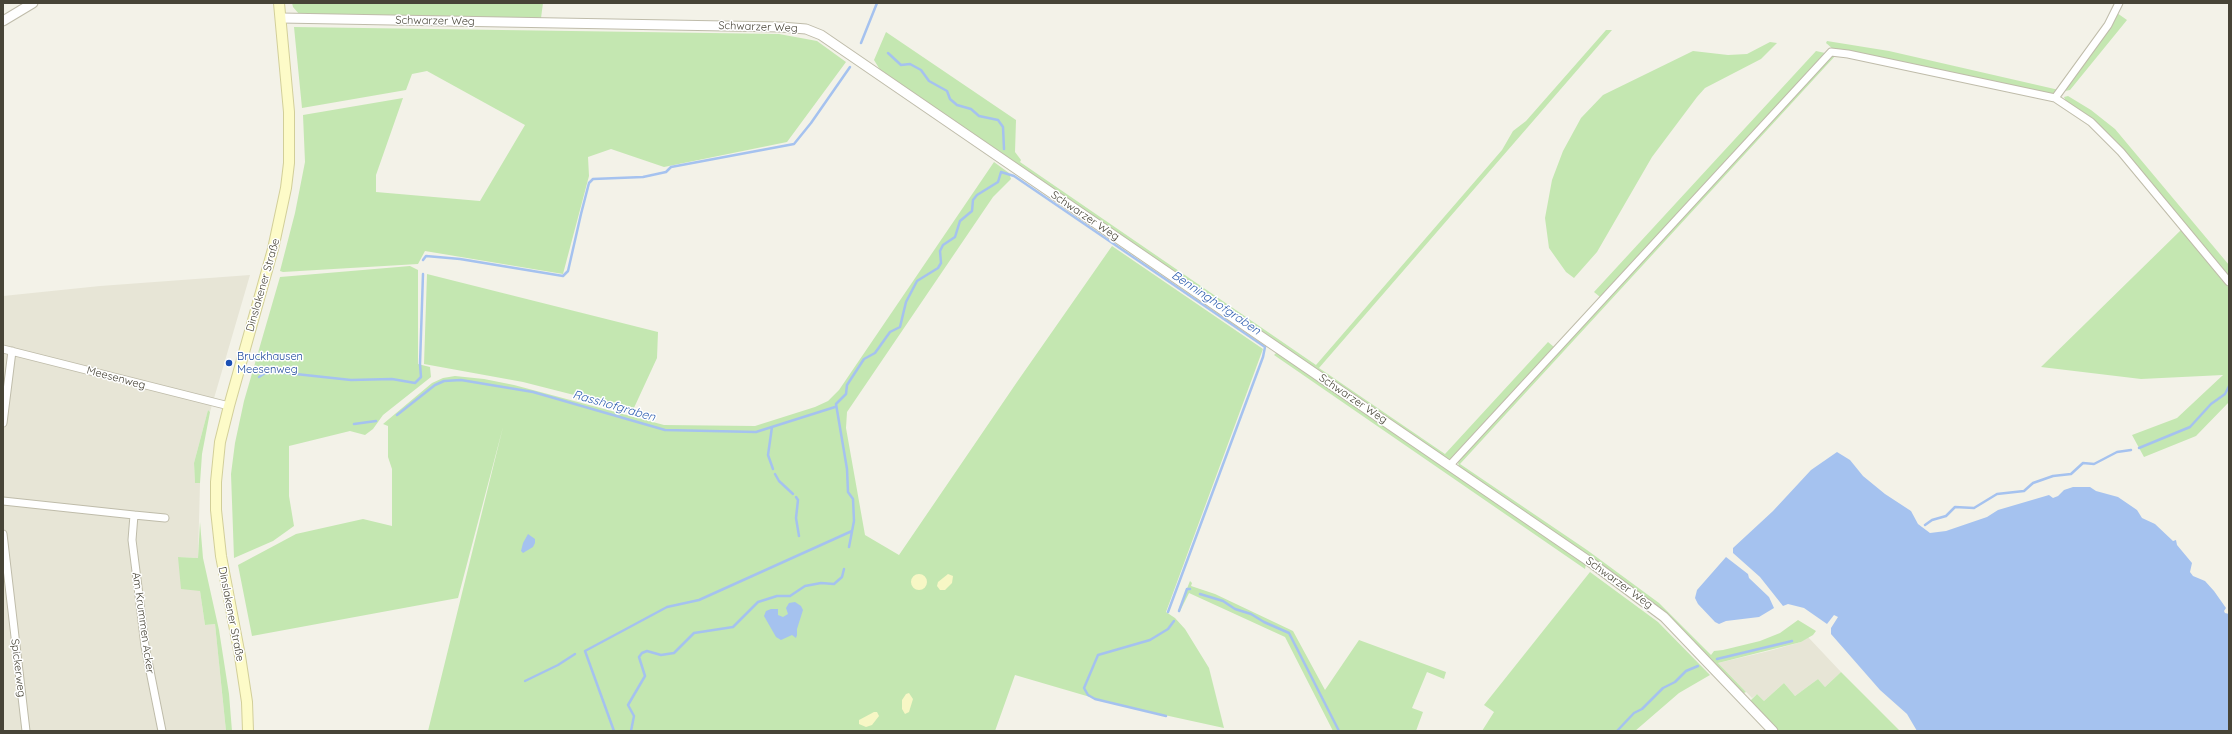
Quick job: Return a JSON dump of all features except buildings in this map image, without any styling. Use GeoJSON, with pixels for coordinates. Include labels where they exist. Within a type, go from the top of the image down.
{"type":"FeatureCollection","features":[{"type":"Feature","properties":{"kind":"main road","name":"Dinslakener Straße"},"geometry":{"type":"LineString","coordinates":[[248,731],[246,694],[222,566],[216,510],[220,442],[274,248],[286,188],[289,163],[289,112],[279,3]]}},
{"type":"Feature","properties":{"kind":"street"},"geometry":{"type":"LineString","coordinates":[[3,21],[33,3]]}},
{"type":"Feature","properties":{"kind":"street"},"geometry":{"type":"LineString","coordinates":[[2055,98],[2108,26],[2119,3]]}},
{"type":"Feature","properties":{"kind":"street","name":"Schwarzer Weg"},"geometry":{"type":"LineString","coordinates":[[281,18],[781,27],[806,29],[821,35],[1593,564],[1664,616],[1772,731]]}},
{"type":"Feature","properties":{"kind":"street"},"geometry":{"type":"LineString","coordinates":[[1450,465],[1831,52],[1848,54],[2055,98],[2091,122],[2121,152],[2229,282]]}},
{"type":"Feature","properties":{"kind":"street","name":"Meesenweg"},"geometry":{"type":"LineString","coordinates":[[3,349],[229,406]]}},
{"type":"Feature","properties":{"kind":"street"},"geometry":{"type":"LineString","coordinates":[[3,423],[12,351]]}},
{"type":"Feature","properties":{"kind":"street"},"geometry":{"type":"LineString","coordinates":[[3,500],[165,518]]}},
{"type":"Feature","properties":{"kind":"street","name":"Am Krummen Acker"},"geometry":{"type":"LineString","coordinates":[[134,515],[132,540],[145,646],[162,731]]}},
{"type":"Feature","properties":{"kind":"street","name":"Spickerweg"},"geometry":{"type":"LineString","coordinates":[[3,534],[26,731]]}},
{"type":"Feature","properties":{"kind":"shaded area"},"geometry":{"type":"Polygon","coordinates":[[[292,3],[543,3],[541,18],[299,14],[293,7],[292,3]]]}},
{"type":"Feature","properties":{"kind":"shaded area"},"geometry":{"type":"Polygon","coordinates":[[[2117,13],[2127,20],[2070,90],[2065,91],[2117,13]]]}},
{"type":"Feature","properties":{"kind":"shaded area"},"geometry":{"type":"Polygon","coordinates":[[[294,27],[779,34],[817,41],[846,62],[787,142],[664,167],[611,149],[588,157],[589,176],[563,274],[425,251],[418,264],[283,272],[280,271],[295,213],[305,162],[303,115],[403,98],[376,175],[376,192],[480,201],[525,125],[427,71],[412,74],[406,90],[302,108],[294,27]]]}},
{"type":"Feature","properties":{"kind":"shaded area"},"geometry":{"type":"Polygon","coordinates":[[[1606,30],[1612,30],[1319,368],[1445,454],[1548,342],[1554,347],[1448,460],[882,73],[874,60],[886,32],[1016,120],[1015,152],[1021,160],[1020,162],[1316,365],[1502,150],[1513,131],[1526,121],[1606,30]]]}},
{"type":"Feature","properties":{"kind":"shaded area"},"geometry":{"type":"Polygon","coordinates":[[[1827,41],[1889,51],[2059,90],[2054,96],[1833,49],[1826,43],[1827,41]]]}},
{"type":"Feature","properties":{"kind":"shaded area"},"geometry":{"type":"Polygon","coordinates":[[[1770,42],[1777,43],[1761,59],[1705,88],[1697,97],[1652,157],[1597,252],[1574,278],[1566,272],[1549,248],[1545,218],[1552,180],[1563,151],[1581,118],[1603,95],[1693,51],[1728,55],[1747,54],[1770,42]]]}},
{"type":"Feature","properties":{"kind":"shaded area"},"geometry":{"type":"Polygon","coordinates":[[[1816,51],[1825,53],[1600,297],[1594,292],[1816,51]]]}},
{"type":"Feature","properties":{"kind":"shaded area"},"geometry":{"type":"Polygon","coordinates":[[[1836,55],[1460,464],[1587,550],[1659,603],[1711,655],[1714,651],[1760,641],[1780,633],[1798,620],[1816,631],[1813,635],[1801,642],[1718,663],[1746,692],[1742,694],[1667,615],[1460,469],[1458,463],[1460,458],[1830,57],[1836,55]]]}},
{"type":"Feature","properties":{"kind":"shaded area"},"geometry":{"type":"Polygon","coordinates":[[[2068,96],[2091,110],[2115,129],[2229,265],[2229,277],[2116,141],[2092,120],[2067,104],[2064,97],[2068,96]]]}},
{"type":"Feature","properties":{"kind":"shaded area"},"geometry":{"type":"Polygon","coordinates":[[[994,162],[1009,173],[1011,179],[993,197],[847,412],[846,428],[865,535],[899,555],[1112,246],[1263,349],[1166,612],[1175,618],[1185,629],[1209,668],[1224,728],[1114,704],[1015,675],[995,731],[428,731],[503,427],[458,598],[252,636],[238,565],[296,534],[363,519],[392,526],[392,469],[388,457],[388,426],[383,424],[432,383],[443,378],[455,376],[484,379],[514,385],[664,425],[755,426],[815,407],[828,401],[839,390],[994,162]]]}},
{"type":"Feature","properties":{"kind":"shaded area"},"geometry":{"type":"Polygon","coordinates":[[[2181,230],[2229,288],[2229,402],[2196,436],[2144,457],[2132,435],[2177,418],[2223,375],[2141,379],[2041,367],[2181,230]]]}},
{"type":"Feature","properties":{"kind":"shaded area"},"geometry":{"type":"Polygon","coordinates":[[[410,266],[418,270],[418,364],[430,367],[431,377],[383,415],[373,429],[365,435],[350,431],[289,446],[289,496],[294,526],[273,541],[234,558],[231,474],[235,443],[244,401],[280,277],[410,266]]]}},
{"type":"Feature","properties":{"kind":"shaded area"},"geometry":{"type":"Polygon","coordinates":[[[427,274],[658,332],[657,358],[633,410],[523,382],[424,364],[427,274]]]}},
{"type":"Feature","properties":{"kind":"shaded area"},"geometry":{"type":"Polygon","coordinates":[[[250,275],[210,412],[208,410],[194,463],[195,482],[200,483],[198,558],[178,557],[200,591],[205,625],[215,624],[226,731],[3,731],[3,296],[100,286],[250,275]]]}},
{"type":"Feature","properties":{"kind":"shaded area"},"geometry":{"type":"Polygon","coordinates":[[[1277,352],[1586,564],[1585,569],[1274,355],[1277,352]]]}},
{"type":"Feature","properties":{"kind":"shaded area"},"geometry":{"type":"Polygon","coordinates":[[[208,410],[210,412],[202,454],[200,483],[195,483],[194,463],[208,410]]]}},
{"type":"Feature","properties":{"kind":"shaded area"},"geometry":{"type":"Polygon","coordinates":[[[200,522],[203,558],[219,630],[229,694],[232,731],[226,731],[215,624],[205,625],[200,591],[181,589],[178,557],[198,558],[200,522]]]}},
{"type":"Feature","properties":{"kind":"shaded area"},"geometry":{"type":"Polygon","coordinates":[[[1590,572],[1658,622],[1710,675],[1679,693],[1635,731],[1482,731],[1494,712],[1484,705],[1590,572]]]}},
{"type":"Feature","properties":{"kind":"shaded area"},"geometry":{"type":"Polygon","coordinates":[[[1190,581],[1192,583],[1191,586],[1215,594],[1293,631],[1325,690],[1359,640],[1446,672],[1444,679],[1427,672],[1412,708],[1423,712],[1416,731],[1333,731],[1285,637],[1189,593],[1180,611],[1178,611],[1190,581]]]}},
{"type":"Feature","properties":{"kind":"shaded area"},"geometry":{"type":"Polygon","coordinates":[[[1808,637],[1841,672],[1825,687],[1818,679],[1795,696],[1784,683],[1764,701],[1757,694],[1752,698],[1718,663],[1801,642],[1808,637]]]}},
{"type":"Feature","properties":{"kind":"shaded area"},"geometry":{"type":"Polygon","coordinates":[[[1841,672],[1900,731],[1778,731],[1750,701],[1757,694],[1764,701],[1784,683],[1795,696],[1818,679],[1825,687],[1841,672]]]}},
{"type":"Feature","properties":{"kind":"sand"},"geometry":{"type":"Polygon","coordinates":[[[919,574],[925,576],[927,582],[925,588],[919,590],[913,588],[911,582],[913,576],[919,574]]]}},
{"type":"Feature","properties":{"kind":"sand"},"geometry":{"type":"Polygon","coordinates":[[[948,574],[953,576],[952,583],[945,590],[940,590],[937,586],[938,582],[948,574]]]}},
{"type":"Feature","properties":{"kind":"sand"},"geometry":{"type":"Polygon","coordinates":[[[909,693],[913,699],[909,712],[905,714],[902,709],[902,700],[906,694],[909,693]]]}},
{"type":"Feature","properties":{"kind":"sand"},"geometry":{"type":"Polygon","coordinates":[[[874,712],[877,712],[879,716],[872,725],[866,727],[859,724],[859,720],[874,712]]]}},
{"type":"Feature","properties":{"kind":"water"},"geometry":{"type":"Polygon","coordinates":[[[1837,452],[1850,460],[1863,476],[1885,494],[1911,511],[1918,524],[1930,533],[1946,531],[1987,517],[1998,510],[2049,495],[2053,498],[2058,496],[2064,490],[2073,487],[2090,487],[2096,491],[2118,497],[2137,510],[2142,518],[2155,524],[2173,541],[2176,540],[2177,545],[2192,563],[2190,572],[2193,576],[2205,581],[2226,608],[2224,611],[2225,613],[2229,614],[2229,731],[1917,731],[1907,714],[1880,690],[1831,634],[1831,628],[1838,617],[1834,615],[1827,624],[1804,608],[1788,604],[1783,606],[1760,577],[1733,553],[1733,548],[1773,511],[1811,470],[1837,452]]]}},
{"type":"Feature","properties":{"kind":"water"},"geometry":{"type":"Polygon","coordinates":[[[528,534],[535,539],[535,543],[533,547],[523,553],[521,551],[523,543],[528,534]]]}},
{"type":"Feature","properties":{"kind":"water"},"geometry":{"type":"Polygon","coordinates":[[[1726,557],[1748,574],[1749,578],[1769,597],[1774,608],[1759,617],[1726,621],[1719,624],[1715,622],[1698,604],[1695,598],[1697,590],[1726,557]]]}},
{"type":"Feature","properties":{"kind":"water"},"geometry":{"type":"Polygon","coordinates":[[[795,602],[801,606],[803,610],[797,629],[796,638],[792,635],[781,640],[776,637],[764,616],[766,611],[778,609],[778,615],[783,617],[788,614],[786,608],[789,603],[795,602]]]}},
{"type":"Feature","properties":{"kind":"waterway"},"geometry":{"type":"LineString","coordinates":[[861,43],[877,3]]}},
{"type":"Feature","properties":{"kind":"waterway"},"geometry":{"type":"LineString","coordinates":[[888,53],[901,65],[910,64],[921,70],[929,81],[947,91],[950,99],[957,105],[971,109],[979,116],[998,120],[1003,127],[1004,149]]}},
{"type":"Feature","properties":{"kind":"waterway"},"geometry":{"type":"LineString","coordinates":[[423,260],[426,256],[460,259],[563,276],[568,271],[589,183],[593,179],[643,177],[666,172],[671,167],[794,144],[811,123],[850,67]]}},
{"type":"Feature","properties":{"kind":"waterway","name":"Benninghofgraben"},"geometry":{"type":"LineString","coordinates":[[849,547],[854,521],[853,499],[848,492],[847,469],[836,404],[846,394],[847,385],[864,359],[875,353],[890,332],[900,327],[906,302],[917,281],[938,268],[941,263],[940,251],[943,245],[955,237],[960,221],[972,211],[973,200],[977,195],[998,182],[1001,172],[1014,176],[1265,347],[1263,357],[1168,612]]}},
{"type":"Feature","properties":{"kind":"waterway"},"geometry":{"type":"LineString","coordinates":[[259,377],[268,371],[351,380],[392,379],[415,383],[421,377],[420,364],[423,274]]}},
{"type":"Feature","properties":{"kind":"waterway","name":"Rasshofgraben"},"geometry":{"type":"LineString","coordinates":[[397,415],[435,385],[444,381],[461,380],[533,392],[665,430],[756,432],[835,407]]}},
{"type":"Feature","properties":{"kind":"waterway"},"geometry":{"type":"LineString","coordinates":[[2139,448],[2190,427],[2211,404],[2225,394],[2229,386]]}},
{"type":"Feature","properties":{"kind":"waterway","name":"Rasshofgraben"},"geometry":{"type":"LineString","coordinates":[[354,424],[376,421]]}},
{"type":"Feature","properties":{"kind":"waterway"},"geometry":{"type":"LineString","coordinates":[[772,427],[768,455],[773,469]]}},
{"type":"Feature","properties":{"kind":"waterway"},"geometry":{"type":"LineString","coordinates":[[1925,525],[1932,520],[1946,516],[1955,507],[1974,508],[1997,494],[2024,491],[2033,483],[2053,476],[2071,474],[2083,463],[2094,464],[2117,452],[2131,450]]}},
{"type":"Feature","properties":{"kind":"waterway"},"geometry":{"type":"LineString","coordinates":[[775,474],[779,481],[793,494]]}},
{"type":"Feature","properties":{"kind":"waterway"},"geometry":{"type":"LineString","coordinates":[[796,497],[798,500],[796,518],[799,536]]}},
{"type":"Feature","properties":{"kind":"waterway"},"geometry":{"type":"LineString","coordinates":[[614,731],[585,651],[667,607],[699,600],[852,531]]}},
{"type":"Feature","properties":{"kind":"waterway"},"geometry":{"type":"LineString","coordinates":[[631,731],[634,716],[628,705],[645,676],[639,657],[642,653],[647,651],[661,655],[674,653],[694,633],[733,627],[758,602],[777,596],[790,596],[805,586],[821,583],[834,584],[842,577],[844,569]]}},
{"type":"Feature","properties":{"kind":"waterway","name":"Benninghofgraben"},"geometry":{"type":"LineString","coordinates":[[1179,611],[1187,589],[1190,589]]}},
{"type":"Feature","properties":{"kind":"waterway","name":"Benninghofgraben"},"geometry":{"type":"LineString","coordinates":[[1200,594],[1223,601],[1235,609],[1251,614],[1264,622],[1289,633],[1339,731]]}},
{"type":"Feature","properties":{"kind":"waterway","name":"Benninghofgraben"},"geometry":{"type":"LineString","coordinates":[[1166,716],[1095,699],[1088,695],[1084,688],[1098,655],[1150,640],[1168,629],[1174,621]]}},
{"type":"Feature","properties":{"kind":"waterway"},"geometry":{"type":"LineString","coordinates":[[1717,659],[1792,641]]}},
{"type":"Feature","properties":{"kind":"waterway"},"geometry":{"type":"LineString","coordinates":[[525,681],[558,665],[575,654]]}},
{"type":"Feature","properties":{"kind":"waterway"},"geometry":{"type":"LineString","coordinates":[[1617,731],[1634,713],[1642,709],[1663,688],[1675,682],[1686,671],[1698,666]]}},
{"type":"Feature","properties":{"kind":"place","name":"Bruckhausen Meesenweg"},"geometry":{"type":"Point","coordinates":[229,363]}}]}
